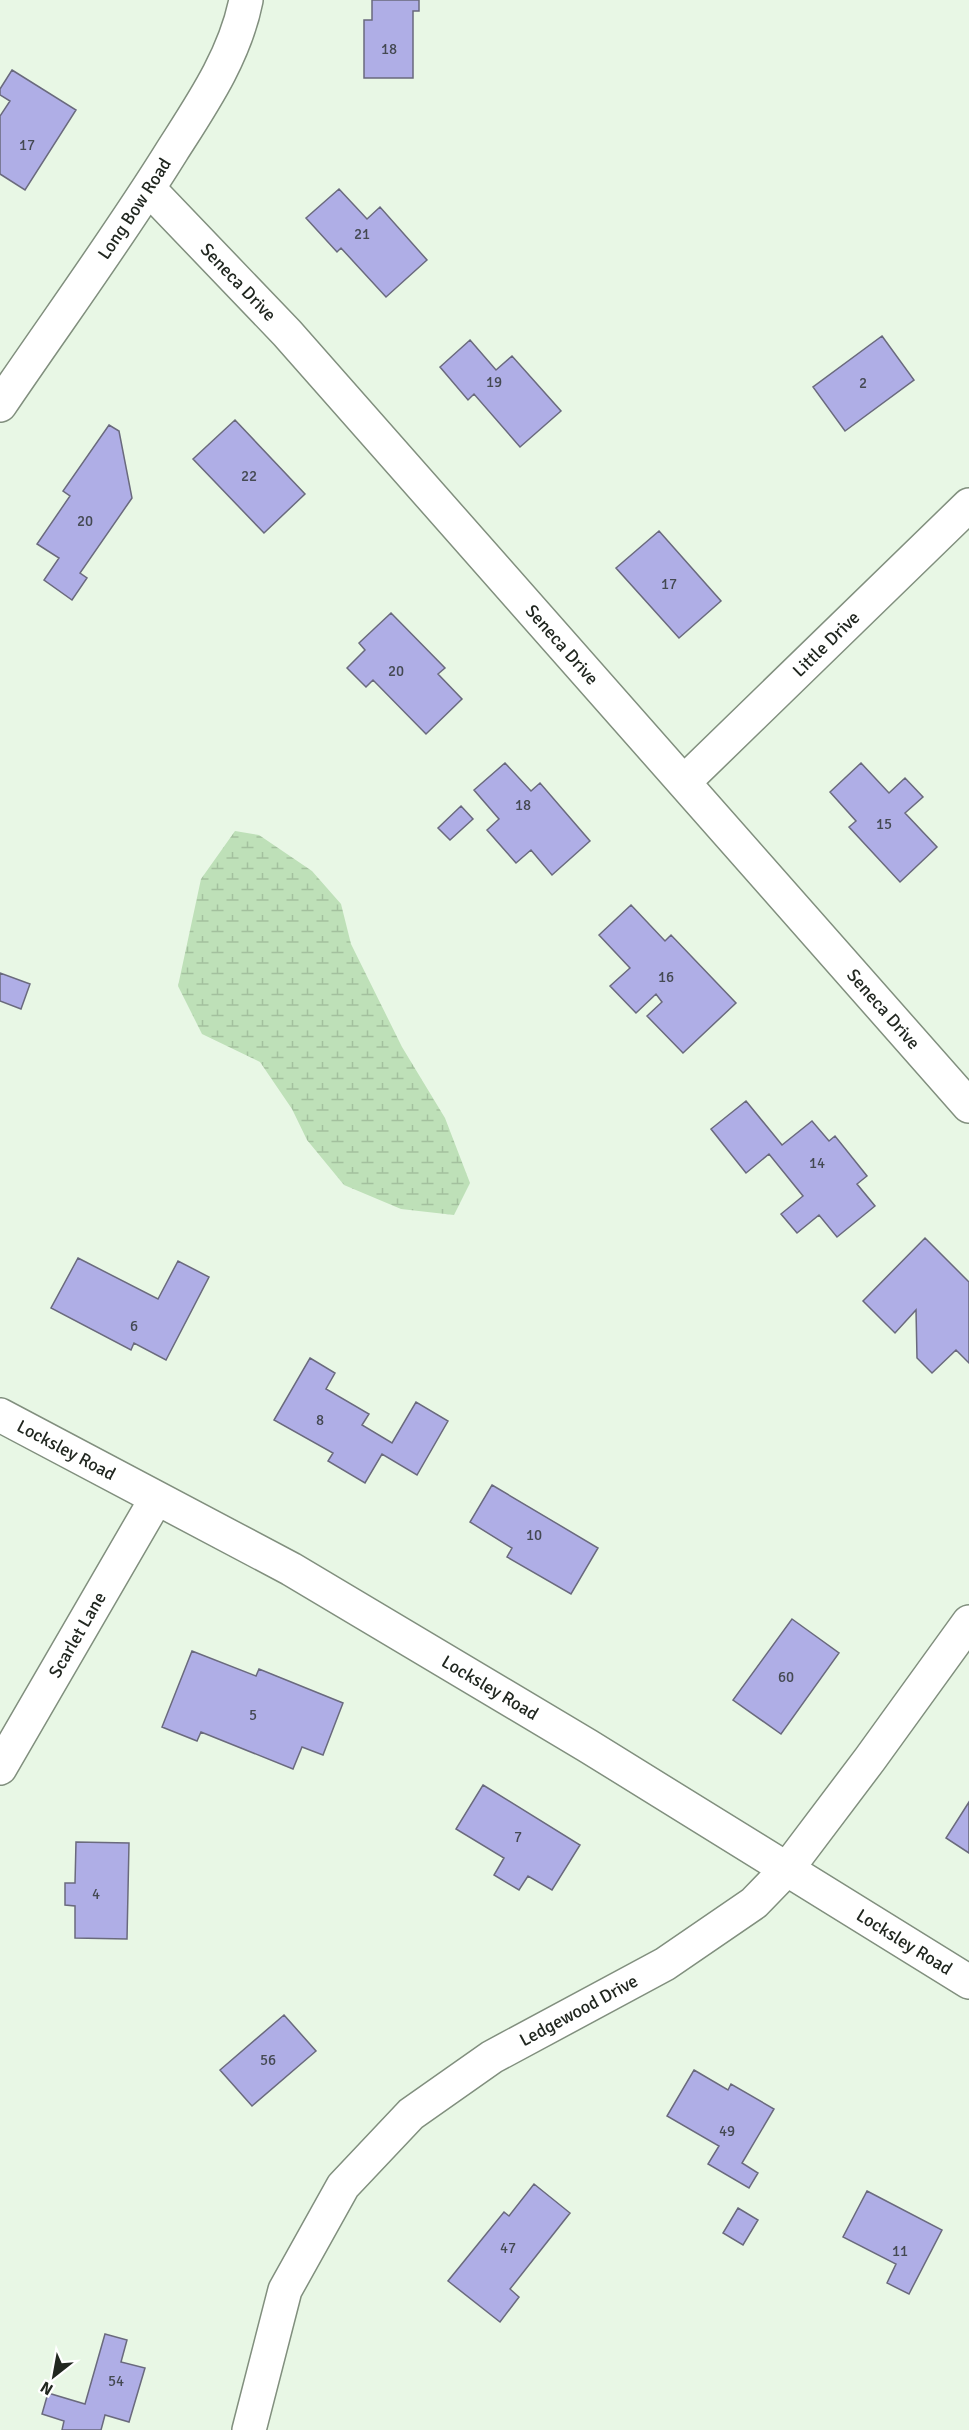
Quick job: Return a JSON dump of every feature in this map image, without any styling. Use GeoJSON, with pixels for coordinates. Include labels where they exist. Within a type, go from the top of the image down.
{"type":"FeatureCollection","features":[{"type":"Feature","properties":{"kind":"street","name":"Long Bow Road"},"geometry":{"type":"LineString","coordinates":[[0,405],[149,189],[214,84],[242,18],[246,0]]}},
{"type":"Feature","properties":{"kind":"street","name":"Seneca Drive"},"geometry":{"type":"LineString","coordinates":[[149,189],[287,333],[969,1106]]}},
{"type":"Feature","properties":{"kind":"street","name":"Little Drive"},"geometry":{"type":"LineString","coordinates":[[684,782],[969,505]]}},
{"type":"Feature","properties":{"kind":"street","name":"Locksley Road"},"geometry":{"type":"LineString","coordinates":[[0,1415],[291,1569],[588,1746],[969,1982]]}},
{"type":"Feature","properties":{"kind":"street","name":"Scarlet Lane"},"geometry":{"type":"LineString","coordinates":[[0,1768],[156,1499]]}},
{"type":"Feature","properties":{"kind":"street","name":"Ledgewood Drive"},"geometry":{"type":"LineString","coordinates":[[249,2430],[285,2290],[343,2186],[411,2114],[492,2056],[666,1965],[754,1904],[787,1869],[969,1622]]}},
{"type":"Feature","properties":{"kind":"green space"},"geometry":{"type":"Polygon","coordinates":[[[235,831],[259,835],[312,871],[341,904],[351,944],[402,1047],[445,1118],[470,1183],[454,1215],[401,1209],[344,1185],[307,1140],[292,1109],[260,1062],[202,1034],[178,986],[201,879],[235,831]]]}},
{"type":"Feature","properties":{"kind":"building"},"geometry":{"type":"Polygon","coordinates":[[[372,0],[419,0],[419,11],[413,11],[413,78],[364,78],[364,20],[372,20],[372,0]]]}},
{"type":"Feature","properties":{"kind":"building"},"geometry":{"type":"Polygon","coordinates":[[[12,70],[76,110],[25,190],[0,174],[0,116],[10,101],[0,95],[0,89],[12,70]]]}},
{"type":"Feature","properties":{"kind":"building"},"geometry":{"type":"Polygon","coordinates":[[[339,189],[367,219],[380,207],[427,260],[386,297],[341,248],[337,252],[306,218],[339,189]]]}},
{"type":"Feature","properties":{"kind":"building"},"geometry":{"type":"Polygon","coordinates":[[[882,336],[914,380],[845,431],[813,387],[882,336]]]}},
{"type":"Feature","properties":{"kind":"building"},"geometry":{"type":"Polygon","coordinates":[[[470,340],[496,370],[512,356],[561,411],[520,447],[474,394],[468,400],[440,367],[470,340]]]}},
{"type":"Feature","properties":{"kind":"building"},"geometry":{"type":"Polygon","coordinates":[[[235,420],[305,494],[264,533],[193,459],[235,420]]]}},
{"type":"Feature","properties":{"kind":"building"},"geometry":{"type":"Polygon","coordinates":[[[109,425],[119,431],[132,498],[80,573],[87,578],[72,600],[44,580],[59,558],[37,544],[70,496],[63,491],[109,425]]]}},
{"type":"Feature","properties":{"kind":"building"},"geometry":{"type":"Polygon","coordinates":[[[659,531],[721,601],[679,638],[616,568],[659,531]]]}},
{"type":"Feature","properties":{"kind":"building"},"geometry":{"type":"Polygon","coordinates":[[[391,613],[445,668],[438,674],[462,699],[426,734],[373,680],[366,687],[347,668],[365,650],[359,643],[391,613]]]}},
{"type":"Feature","properties":{"kind":"building"},"geometry":{"type":"Polygon","coordinates":[[[505,763],[531,791],[540,783],[590,841],[552,875],[531,850],[516,863],[487,830],[499,819],[474,790],[505,763]]]}},
{"type":"Feature","properties":{"kind":"building"},"geometry":{"type":"Polygon","coordinates":[[[861,763],[889,793],[905,778],[923,797],[905,813],[937,847],[900,882],[849,827],[856,821],[830,792],[861,763]]]}},
{"type":"Feature","properties":{"kind":"building"},"geometry":{"type":"Polygon","coordinates":[[[461,806],[473,819],[450,840],[438,828],[461,806]]]}},
{"type":"Feature","properties":{"kind":"building"},"geometry":{"type":"Polygon","coordinates":[[[631,905],[665,941],[671,935],[736,1003],[683,1053],[647,1016],[662,1002],[656,994],[636,1013],[610,986],[630,968],[599,935],[631,905]]]}},
{"type":"Feature","properties":{"kind":"building"},"geometry":{"type":"Polygon","coordinates":[[[0,973],[30,984],[21,1009],[0,1001],[0,973]]]}},
{"type":"Feature","properties":{"kind":"building"},"geometry":{"type":"Polygon","coordinates":[[[746,1101],[782,1145],[812,1121],[829,1141],[835,1136],[867,1176],[857,1184],[875,1206],[837,1237],[819,1215],[797,1233],[781,1214],[803,1196],[769,1154],[746,1173],[711,1129],[746,1101]]]}},
{"type":"Feature","properties":{"kind":"building"},"geometry":{"type":"Polygon","coordinates":[[[925,1238],[969,1282],[969,1363],[956,1350],[932,1373],[917,1358],[916,1310],[895,1333],[863,1301],[925,1238]]]}},
{"type":"Feature","properties":{"kind":"building"},"geometry":{"type":"Polygon","coordinates":[[[78,1258],[158,1299],[178,1261],[209,1277],[166,1360],[134,1343],[131,1350],[51,1308],[78,1258]]]}},
{"type":"Feature","properties":{"kind":"building"},"geometry":{"type":"Polygon","coordinates":[[[310,1358],[335,1373],[326,1389],[369,1414],[362,1425],[392,1443],[416,1402],[448,1421],[417,1475],[382,1454],[365,1483],[328,1461],[333,1453],[274,1420],[310,1358]]]}},
{"type":"Feature","properties":{"kind":"building"},"geometry":{"type":"Polygon","coordinates":[[[492,1485],[598,1548],[571,1594],[507,1557],[512,1548],[470,1522],[492,1485]]]}},
{"type":"Feature","properties":{"kind":"building"},"geometry":{"type":"Polygon","coordinates":[[[792,1619],[839,1653],[781,1734],[733,1700],[792,1619]]]}},
{"type":"Feature","properties":{"kind":"building"},"geometry":{"type":"Polygon","coordinates":[[[192,1651],[256,1676],[259,1669],[343,1703],[323,1755],[302,1747],[293,1769],[201,1732],[197,1741],[162,1727],[192,1651]]]}},
{"type":"Feature","properties":{"kind":"building"},"geometry":{"type":"Polygon","coordinates":[[[483,1785],[580,1845],[552,1890],[528,1876],[519,1890],[494,1875],[504,1858],[456,1829],[483,1785]]]}},
{"type":"Feature","properties":{"kind":"building"},"geometry":{"type":"Polygon","coordinates":[[[969,1802],[969,1853],[946,1838],[969,1802]]]}},
{"type":"Feature","properties":{"kind":"building"},"geometry":{"type":"Polygon","coordinates":[[[76,1842],[129,1843],[127,1939],[75,1938],[75,1906],[65,1905],[65,1883],[75,1883],[76,1842]]]}},
{"type":"Feature","properties":{"kind":"building"},"geometry":{"type":"Polygon","coordinates":[[[284,2015],[316,2051],[252,2106],[220,2070],[284,2015]]]}},
{"type":"Feature","properties":{"kind":"building"},"geometry":{"type":"Polygon","coordinates":[[[694,2070],[728,2090],[731,2084],[774,2109],[742,2163],[758,2173],[749,2188],[708,2164],[719,2146],[667,2116],[694,2070]]]}},
{"type":"Feature","properties":{"kind":"building"},"geometry":{"type":"Polygon","coordinates":[[[534,2184],[570,2213],[510,2289],[519,2297],[500,2322],[448,2281],[504,2212],[509,2216],[534,2184]]]}},
{"type":"Feature","properties":{"kind":"building"},"geometry":{"type":"Polygon","coordinates":[[[867,2191],[942,2230],[909,2294],[887,2283],[896,2264],[843,2237],[867,2191]]]}},
{"type":"Feature","properties":{"kind":"building"},"geometry":{"type":"Polygon","coordinates":[[[738,2208],[758,2220],[743,2245],[723,2233],[738,2208]]]}},
{"type":"Feature","properties":{"kind":"building"},"geometry":{"type":"Polygon","coordinates":[[[105,2334],[127,2340],[121,2362],[145,2368],[129,2422],[105,2415],[101,2430],[62,2430],[64,2421],[42,2414],[48,2393],[85,2404],[105,2334]]]}}]}
